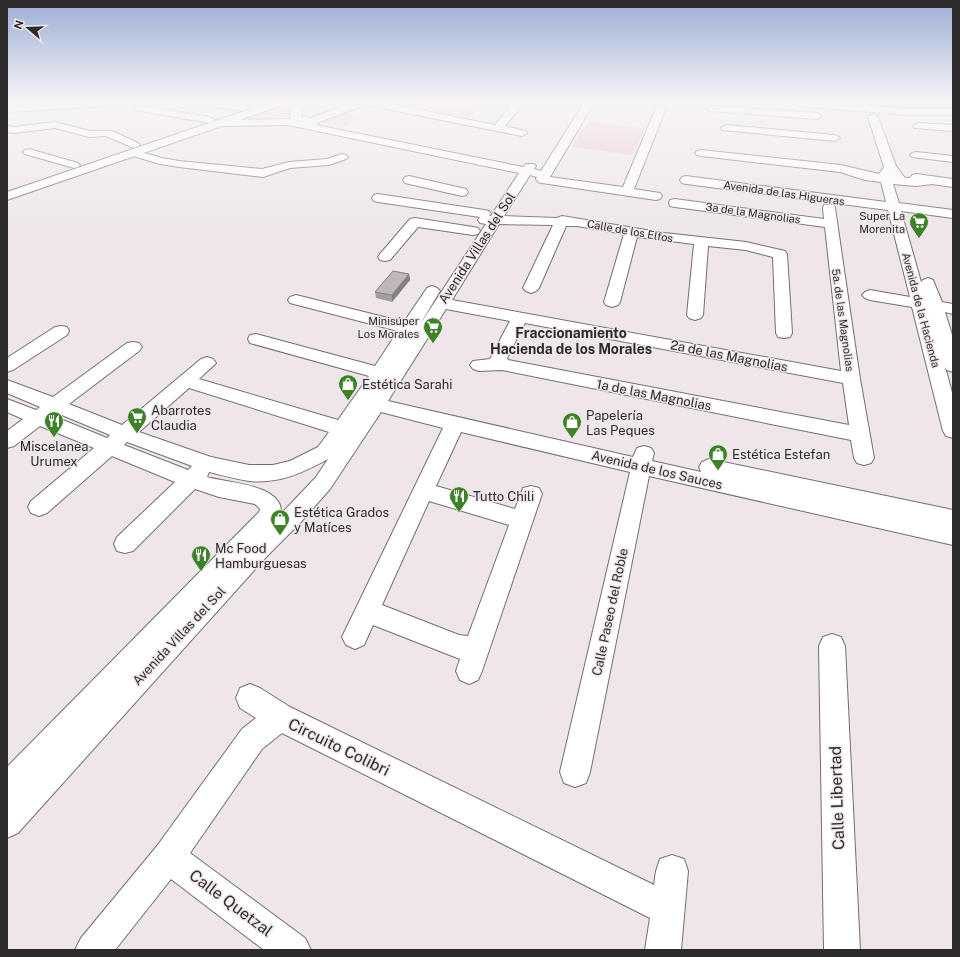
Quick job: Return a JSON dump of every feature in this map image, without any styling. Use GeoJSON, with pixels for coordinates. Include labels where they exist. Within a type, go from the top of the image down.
{"type":"FeatureCollection","features":[{"type":"Feature","properties":{"kind":"main road"},"geometry":{"type":"LineString","coordinates":[[7,196],[138,148]]}},
{"type":"Feature","properties":{"kind":"main road"},"geometry":{"type":"LineString","coordinates":[[7,188],[74,165],[139,148]]}},
{"type":"Feature","properties":{"kind":"street"},"geometry":{"type":"LineString","coordinates":[[427,148],[531,169],[542,179],[656,196]]}},
{"type":"Feature","properties":{"kind":"street","name":"Avenida Villas del Sol"},"geometry":{"type":"LineString","coordinates":[[7,788],[191,610],[281,516],[323,483],[372,398],[483,223],[550,148]]}},
{"type":"Feature","properties":{"kind":"street"},"geometry":{"type":"LineString","coordinates":[[627,192],[645,148]]}},
{"type":"Feature","properties":{"kind":"street"},"geometry":{"type":"LineString","coordinates":[[723,156],[724,148]]}},
{"type":"Feature","properties":{"kind":"street"},"geometry":{"type":"LineString","coordinates":[[777,148],[777,162]]}},
{"type":"Feature","properties":{"kind":"street"},"geometry":{"type":"LineString","coordinates":[[837,148],[840,161]]}},
{"type":"Feature","properties":{"kind":"street","name":"Avenida de la Hacienda"},"geometry":{"type":"LineString","coordinates":[[883,148],[900,206],[920,304],[953,431]]}},
{"type":"Feature","properties":{"kind":"street"},"geometry":{"type":"LineString","coordinates":[[921,148],[922,156],[953,159]]}},
{"type":"Feature","properties":{"kind":"street"},"geometry":{"type":"LineString","coordinates":[[134,149],[160,161],[263,173],[288,165],[329,162],[342,157]]}},
{"type":"Feature","properties":{"kind":"street"},"geometry":{"type":"LineString","coordinates":[[29,152],[74,165]]}},
{"type":"Feature","properties":{"kind":"street"},"geometry":{"type":"LineString","coordinates":[[701,153],[777,162],[840,161],[865,176],[892,176],[916,182],[929,181],[953,183]]}},
{"type":"Feature","properties":{"kind":"street"},"geometry":{"type":"LineString","coordinates":[[449,208],[464,189],[412,176],[385,199],[449,208],[483,223]]}},
{"type":"Feature","properties":{"kind":"street","name":"Avenida de las Higueras"},"geometry":{"type":"LineString","coordinates":[[687,177],[953,214]]}},
{"type":"Feature","properties":{"kind":"street","name":"3a de la Magnolias"},"geometry":{"type":"LineString","coordinates":[[675,203],[830,216]]}},
{"type":"Feature","properties":{"kind":"street","name":"Avenida de la Hacienda"},"geometry":{"type":"LineString","coordinates":[[900,206],[923,265],[953,366]]}},
{"type":"Feature","properties":{"kind":"street","name":"Avenida de las Higueras"},"geometry":{"type":"LineString","coordinates":[[900,206],[953,209]]}},
{"type":"Feature","properties":{"kind":"street","name":"5a. de las Magnolias"},"geometry":{"type":"LineString","coordinates":[[830,216],[851,379],[864,458]]}},
{"type":"Feature","properties":{"kind":"street"},"geometry":{"type":"LineString","coordinates":[[385,258],[415,222],[483,223]]}},
{"type":"Feature","properties":{"kind":"street","name":"Avenida Villas del Sol"},"geometry":{"type":"LineString","coordinates":[[208,464],[249,473],[273,473],[295,468],[325,452],[343,429],[372,398],[379,374],[415,330],[442,303],[483,223]]}},
{"type":"Feature","properties":{"kind":"street","name":"Calle de los Elfos"},"geometry":{"type":"LineString","coordinates":[[483,223],[589,223],[701,242],[746,246],[780,254],[784,333]]}},
{"type":"Feature","properties":{"kind":"street"},"geometry":{"type":"LineString","coordinates":[[531,288],[561,223]]}},
{"type":"Feature","properties":{"kind":"street"},"geometry":{"type":"LineString","coordinates":[[612,302],[632,231]]}},
{"type":"Feature","properties":{"kind":"street"},"geometry":{"type":"LineString","coordinates":[[695,315],[701,242]]}},
{"type":"Feature","properties":{"kind":"street"},"geometry":{"type":"LineString","coordinates":[[870,295],[953,309]]}},
{"type":"Feature","properties":{"kind":"street"},"geometry":{"type":"LineString","coordinates":[[296,300],[415,330]]}},
{"type":"Feature","properties":{"kind":"street","name":"2a de las Magnolias"},"geometry":{"type":"LineString","coordinates":[[442,303],[851,379]]}},
{"type":"Feature","properties":{"kind":"street"},"geometry":{"type":"LineString","coordinates":[[502,364],[498,358],[520,317]]}},
{"type":"Feature","properties":{"kind":"street"},"geometry":{"type":"LineString","coordinates":[[7,366],[61,331]]}},
{"type":"Feature","properties":{"kind":"street"},"geometry":{"type":"LineString","coordinates":[[256,339],[379,374]]}},
{"type":"Feature","properties":{"kind":"street"},"geometry":{"type":"LineString","coordinates":[[7,440],[133,347]]}},
{"type":"Feature","properties":{"kind":"street"},"geometry":{"type":"LineString","coordinates":[[40,507],[207,363]]}},
{"type":"Feature","properties":{"kind":"street","name":"1a de las Magnolias"},"geometry":{"type":"LineString","coordinates":[[479,365],[502,364],[838,430],[854,433],[859,432]]}},
{"type":"Feature","properties":{"kind":"street"},"geometry":{"type":"LineString","coordinates":[[186,381],[343,429]]}},
{"type":"Feature","properties":{"kind":"street"},"geometry":{"type":"LineString","coordinates":[[7,386],[125,434],[208,464],[125,544]]}},
{"type":"Feature","properties":{"kind":"street","name":"Avenida de los Sauces"},"geometry":{"type":"LineString","coordinates":[[372,398],[455,423],[953,519]]}},
{"type":"Feature","properties":{"kind":"street","name":"Avenida de los Sauces"},"geometry":{"type":"LineString","coordinates":[[372,398],[642,460],[953,536]]}},
{"type":"Feature","properties":{"kind":"street"},"geometry":{"type":"LineString","coordinates":[[7,405],[191,480],[219,489],[262,498],[281,516]]}},
{"type":"Feature","properties":{"kind":"street"},"geometry":{"type":"LineString","coordinates":[[355,637],[455,423]]}},
{"type":"Feature","properties":{"kind":"street","name":"Calle Paseo del Roble"},"geometry":{"type":"LineString","coordinates":[[576,772],[642,460]]}},
{"type":"Feature","properties":{"kind":"street"},"geometry":{"type":"LineString","coordinates":[[423,491],[522,520]]}},
{"type":"Feature","properties":{"kind":"street"},"geometry":{"type":"LineString","coordinates":[[368,608],[374,613],[459,647],[473,660],[531,494]]}},
{"type":"Feature","properties":{"kind":"street","name":"Avenida Villas del Sol"},"geometry":{"type":"LineString","coordinates":[[7,822],[191,610]]}},
{"type":"Feature","properties":{"kind":"street","name":"Calle Libertad"},"geometry":{"type":"LineString","coordinates":[[832,646],[842,950]]}},
{"type":"Feature","properties":{"kind":"street"},"geometry":{"type":"LineString","coordinates":[[250,698],[280,717]]}},
{"type":"Feature","properties":{"kind":"street","name":"Circuito Colibri"},"geometry":{"type":"LineString","coordinates":[[93,950],[168,857],[252,738],[280,717],[667,909]]}},
{"type":"Feature","properties":{"kind":"street","name":"Calle Quetzal"},"geometry":{"type":"LineString","coordinates":[[168,857],[293,950]]}},
{"type":"Feature","properties":{"kind":"street"},"geometry":{"type":"LineString","coordinates":[[663,950],[672,871]]}},
{"type":"Feature","properties":{"kind":"shaded area"},"geometry":{"type":"Polygon","coordinates":[[[577,148],[636,148],[632,155],[577,148]]]}},
{"type":"Feature","properties":{"kind":"building"},"geometry":{"type":"Polygon","coordinates":[[[393,271],[409,274],[392,295],[375,292],[393,271]]]}},
{"type":"Feature","properties":{"kind":"place","name":"Super La Morenita"},"geometry":{"type":"Point","coordinates":[919,239]}},
{"type":"Feature","properties":{"kind":"place","name":"Minisúper Los Morales"},"geometry":{"type":"Point","coordinates":[433,344]}},
{"type":"Feature","properties":{"kind":"place","name":"Estética Sarahi"},"geometry":{"type":"Point","coordinates":[348,401]}},
{"type":"Feature","properties":{"kind":"place","name":"Abarrotes Claudia"},"geometry":{"type":"Point","coordinates":[137,434]}},
{"type":"Feature","properties":{"kind":"place","name":"Miscelanea Urumex"},"geometry":{"type":"Point","coordinates":[54,438]}},
{"type":"Feature","properties":{"kind":"place","name":"Papelería Las Peques"},"geometry":{"type":"Point","coordinates":[572,439]}},
{"type":"Feature","properties":{"kind":"place","name":"Estética Estefan"},"geometry":{"type":"Point","coordinates":[718,471]}},
{"type":"Feature","properties":{"kind":"place","name":"Tutto Chili"},"geometry":{"type":"Point","coordinates":[459,513]}},
{"type":"Feature","properties":{"kind":"place","name":"Estética Grados y Matíces"},"geometry":{"type":"Point","coordinates":[280,536]}},
{"type":"Feature","properties":{"kind":"place","name":"Mc Food Hamburguesas"},"geometry":{"type":"Point","coordinates":[201,572]}},
{"type":"Feature","properties":{"kind":"district","name":"Fraccionamiento Hacienda de los Morales"},"geometry":{"type":"Point","coordinates":[571,342]}}]}
